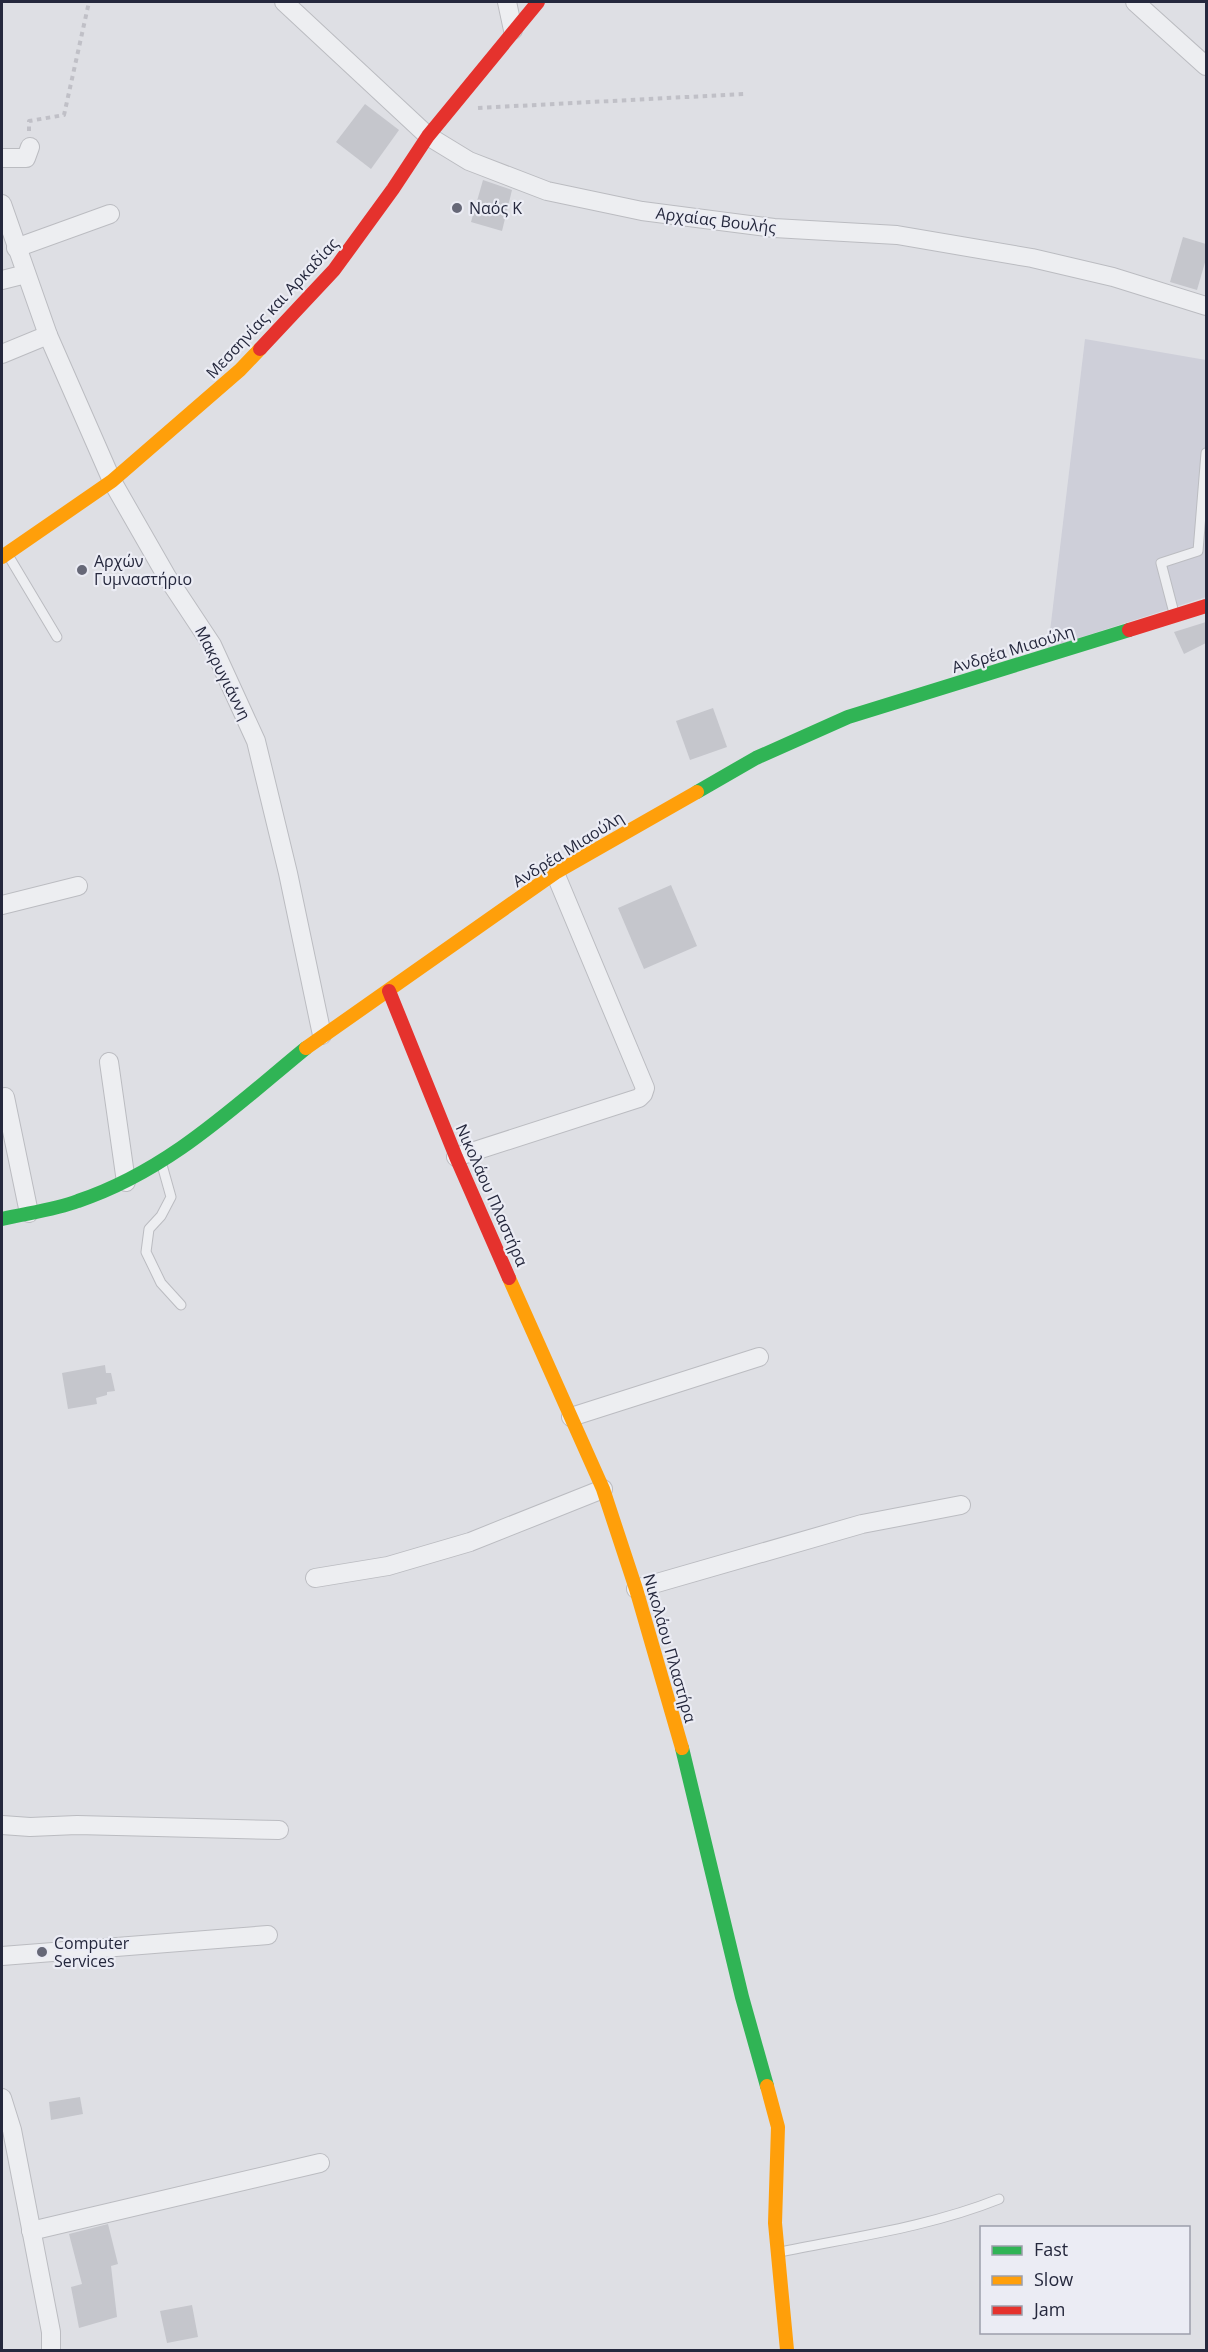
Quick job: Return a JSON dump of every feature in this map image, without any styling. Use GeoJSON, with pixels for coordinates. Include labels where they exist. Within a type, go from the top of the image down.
{"type":"FeatureCollection","features":[{"type":"Feature","properties":{"kind":"street","name":"Αρχαίας Βουλής"},"geometry":{"type":"LineString","coordinates":[[284,2],[428,136],[469,161],[547,190],[675,216],[774,228],[897,235],[1032,258],[1113,277],[1206,306]]}},
{"type":"Feature","properties":{"kind":"street"},"geometry":{"type":"LineString","coordinates":[[507,2],[513,30]]}},
{"type":"Feature","properties":{"kind":"street","name":"Μεσσηνίας και Αρκαδίας"},"geometry":{"type":"LineString","coordinates":[[4,555],[112,481],[240,370],[334,270],[428,136],[538,2]]}},
{"type":"Feature","properties":{"kind":"street"},"geometry":{"type":"LineString","coordinates":[[1135,2],[1206,66]]}},
{"type":"Feature","properties":{"kind":"street"},"geometry":{"type":"LineString","coordinates":[[2,158],[26,158],[30,147]]}},
{"type":"Feature","properties":{"kind":"street","name":"Μακρυγιάννη"},"geometry":{"type":"LineString","coordinates":[[2,204],[48,335],[112,481],[167,577],[212,645],[256,741],[288,873],[322,1035]]}},
{"type":"Feature","properties":{"kind":"street"},"geometry":{"type":"LineString","coordinates":[[16,248],[110,214]]}},
{"type":"Feature","properties":{"kind":"street"},"geometry":{"type":"LineString","coordinates":[[2,280],[26,274]]}},
{"type":"Feature","properties":{"kind":"street"},"geometry":{"type":"LineString","coordinates":[[2,354],[48,335]]}},
{"type":"Feature","properties":{"kind":"street","name":"Ανδρέα Μιαούλη"},"geometry":{"type":"LineString","coordinates":[[2,1219],[77,1202],[126,1182],[161,1162],[190,1144],[322,1035],[389,991],[555,873],[756,758],[848,717],[1206,606]]}},
{"type":"Feature","properties":{"kind":"street"},"geometry":{"type":"LineString","coordinates":[[456,1157],[603,1111],[639,1098],[643,1094],[645,1088],[555,873]]}},
{"type":"Feature","properties":{"kind":"street"},"geometry":{"type":"LineString","coordinates":[[2,905],[78,886]]}},
{"type":"Feature","properties":{"kind":"street","name":"Νικολάου Πλαστήρα"},"geometry":{"type":"LineString","coordinates":[[389,991],[456,1157],[603,1489],[636,1589],[688,1770],[742,1997],[777,2127],[775,2223],[787,2350]]}},
{"type":"Feature","properties":{"kind":"street"},"geometry":{"type":"LineString","coordinates":[[109,1062],[126,1182]]}},
{"type":"Feature","properties":{"kind":"street"},"geometry":{"type":"LineString","coordinates":[[5,1097],[29,1213]]}},
{"type":"Feature","properties":{"kind":"street"},"geometry":{"type":"LineString","coordinates":[[572,1417],[759,1357]]}},
{"type":"Feature","properties":{"kind":"street"},"geometry":{"type":"LineString","coordinates":[[315,1578],[388,1566],[470,1542],[603,1489]]}},
{"type":"Feature","properties":{"kind":"street"},"geometry":{"type":"LineString","coordinates":[[636,1589],[862,1524],[961,1505]]}},
{"type":"Feature","properties":{"kind":"street"},"geometry":{"type":"LineString","coordinates":[[2,1825],[279,1830]]}},
{"type":"Feature","properties":{"kind":"street"},"geometry":{"type":"LineString","coordinates":[[2,1956],[268,1935]]}},
{"type":"Feature","properties":{"kind":"street"},"geometry":{"type":"LineString","coordinates":[[2,2098],[12,2130],[51,2332],[51,2350]]}},
{"type":"Feature","properties":{"kind":"street"},"geometry":{"type":"LineString","coordinates":[[31,2231],[320,2163]]}},
{"type":"Feature","properties":{"kind":"lane"},"geometry":{"type":"LineString","coordinates":[[1175,615],[1161,563],[1198,551],[1206,453]]}},
{"type":"Feature","properties":{"kind":"lane"},"geometry":{"type":"LineString","coordinates":[[4,555],[57,637]]}},
{"type":"Feature","properties":{"kind":"lane"},"geometry":{"type":"LineString","coordinates":[[161,1162],[171,1197],[161,1216],[149,1229],[146,1252],[161,1283],[181,1305]]}},
{"type":"Feature","properties":{"kind":"lane"},"geometry":{"type":"LineString","coordinates":[[777,2252],[968,2212],[999,2199]]}},
{"type":"Feature","properties":{"kind":"path"},"geometry":{"type":"LineString","coordinates":[[30,147],[29,121],[64,115],[89,2]]}},
{"type":"Feature","properties":{"kind":"path"},"geometry":{"type":"LineString","coordinates":[[450,109],[744,94]]}},
{"type":"Feature","properties":{"kind":"shaded area"},"geometry":{"type":"Polygon","coordinates":[[[1085,339],[1206,360],[1206,597],[1048,648],[1085,339]]]}},
{"type":"Feature","properties":{"kind":"building"},"geometry":{"type":"Polygon","coordinates":[[[365,104],[399,130],[371,169],[336,142],[365,104]]]}},
{"type":"Feature","properties":{"kind":"building"},"geometry":{"type":"Polygon","coordinates":[[[483,180],[512,190],[502,231],[471,222],[483,180]]]}},
{"type":"Feature","properties":{"kind":"building"},"geometry":{"type":"Polygon","coordinates":[[[1183,237],[1206,244],[1206,259],[1197,290],[1170,282],[1183,237]]]}},
{"type":"Feature","properties":{"kind":"building"},"geometry":{"type":"Polygon","coordinates":[[[1206,622],[1206,643],[1184,654],[1174,632],[1206,622]]]}},
{"type":"Feature","properties":{"kind":"building"},"geometry":{"type":"Polygon","coordinates":[[[713,708],[727,747],[690,760],[676,721],[713,708]]]}},
{"type":"Feature","properties":{"kind":"building"},"geometry":{"type":"Polygon","coordinates":[[[671,885],[697,946],[644,969],[618,908],[671,885]]]}},
{"type":"Feature","properties":{"kind":"building"},"geometry":{"type":"Polygon","coordinates":[[[105,1365],[106,1373],[111,1373],[115,1391],[107,1392],[107,1395],[96,1398],[97,1404],[68,1409],[62,1373],[105,1365]]]}},
{"type":"Feature","properties":{"kind":"building"},"geometry":{"type":"Polygon","coordinates":[[[80,2097],[83,2114],[51,2120],[49,2102],[80,2097]]]}},
{"type":"Feature","properties":{"kind":"building"},"geometry":{"type":"Polygon","coordinates":[[[108,2224],[118,2264],[111,2266],[117,2317],[79,2328],[71,2287],[82,2284],[69,2234],[108,2224]]]}},
{"type":"Feature","properties":{"kind":"building"},"geometry":{"type":"Polygon","coordinates":[[[192,2305],[198,2337],[167,2343],[160,2311],[192,2305]]]}},
{"type":"Feature","properties":{"kind":"traffic: fast"},"geometry":{"type":"LineString","coordinates":[[697,792],[756,758],[848,717],[1129,630]]}},
{"type":"Feature","properties":{"kind":"traffic: fast"},"geometry":{"type":"LineString","coordinates":[[2,1219],[69,1204],[111,1188],[141,1173],[199,1135],[306,1048]]}},
{"type":"Feature","properties":{"kind":"traffic: fast"},"geometry":{"type":"LineString","coordinates":[[682,1748],[742,1997],[767,2086]]}},
{"type":"Feature","properties":{"kind":"traffic: slow"},"geometry":{"type":"LineString","coordinates":[[2,557],[112,481],[240,370],[260,349]]}},
{"type":"Feature","properties":{"kind":"traffic: slow"},"geometry":{"type":"LineString","coordinates":[[306,1048],[555,873],[697,792]]}},
{"type":"Feature","properties":{"kind":"traffic: slow"},"geometry":{"type":"LineString","coordinates":[[509,1278],[603,1489],[636,1589],[682,1748]]}},
{"type":"Feature","properties":{"kind":"traffic: slow"},"geometry":{"type":"LineString","coordinates":[[767,2086],[778,2127],[775,2223],[787,2350]]}},
{"type":"Feature","properties":{"kind":"traffic: jam"},"geometry":{"type":"LineString","coordinates":[[260,349],[334,270],[428,136],[538,2]]}},
{"type":"Feature","properties":{"kind":"traffic: jam"},"geometry":{"type":"LineString","coordinates":[[1129,630],[1206,606]]}},
{"type":"Feature","properties":{"kind":"traffic: jam"},"geometry":{"type":"LineString","coordinates":[[389,991],[456,1157],[509,1278]]}},
{"type":"Feature","properties":{"kind":"place","name":"Ναός Κ"},"geometry":{"type":"Point","coordinates":[457,208]}},
{"type":"Feature","properties":{"kind":"place","name":"Αρχών Γυμναστήριο"},"geometry":{"type":"Point","coordinates":[82,570]}},
{"type":"Feature","properties":{"kind":"place","name":"Computer Services"},"geometry":{"type":"Point","coordinates":[42,1952]}}]}
